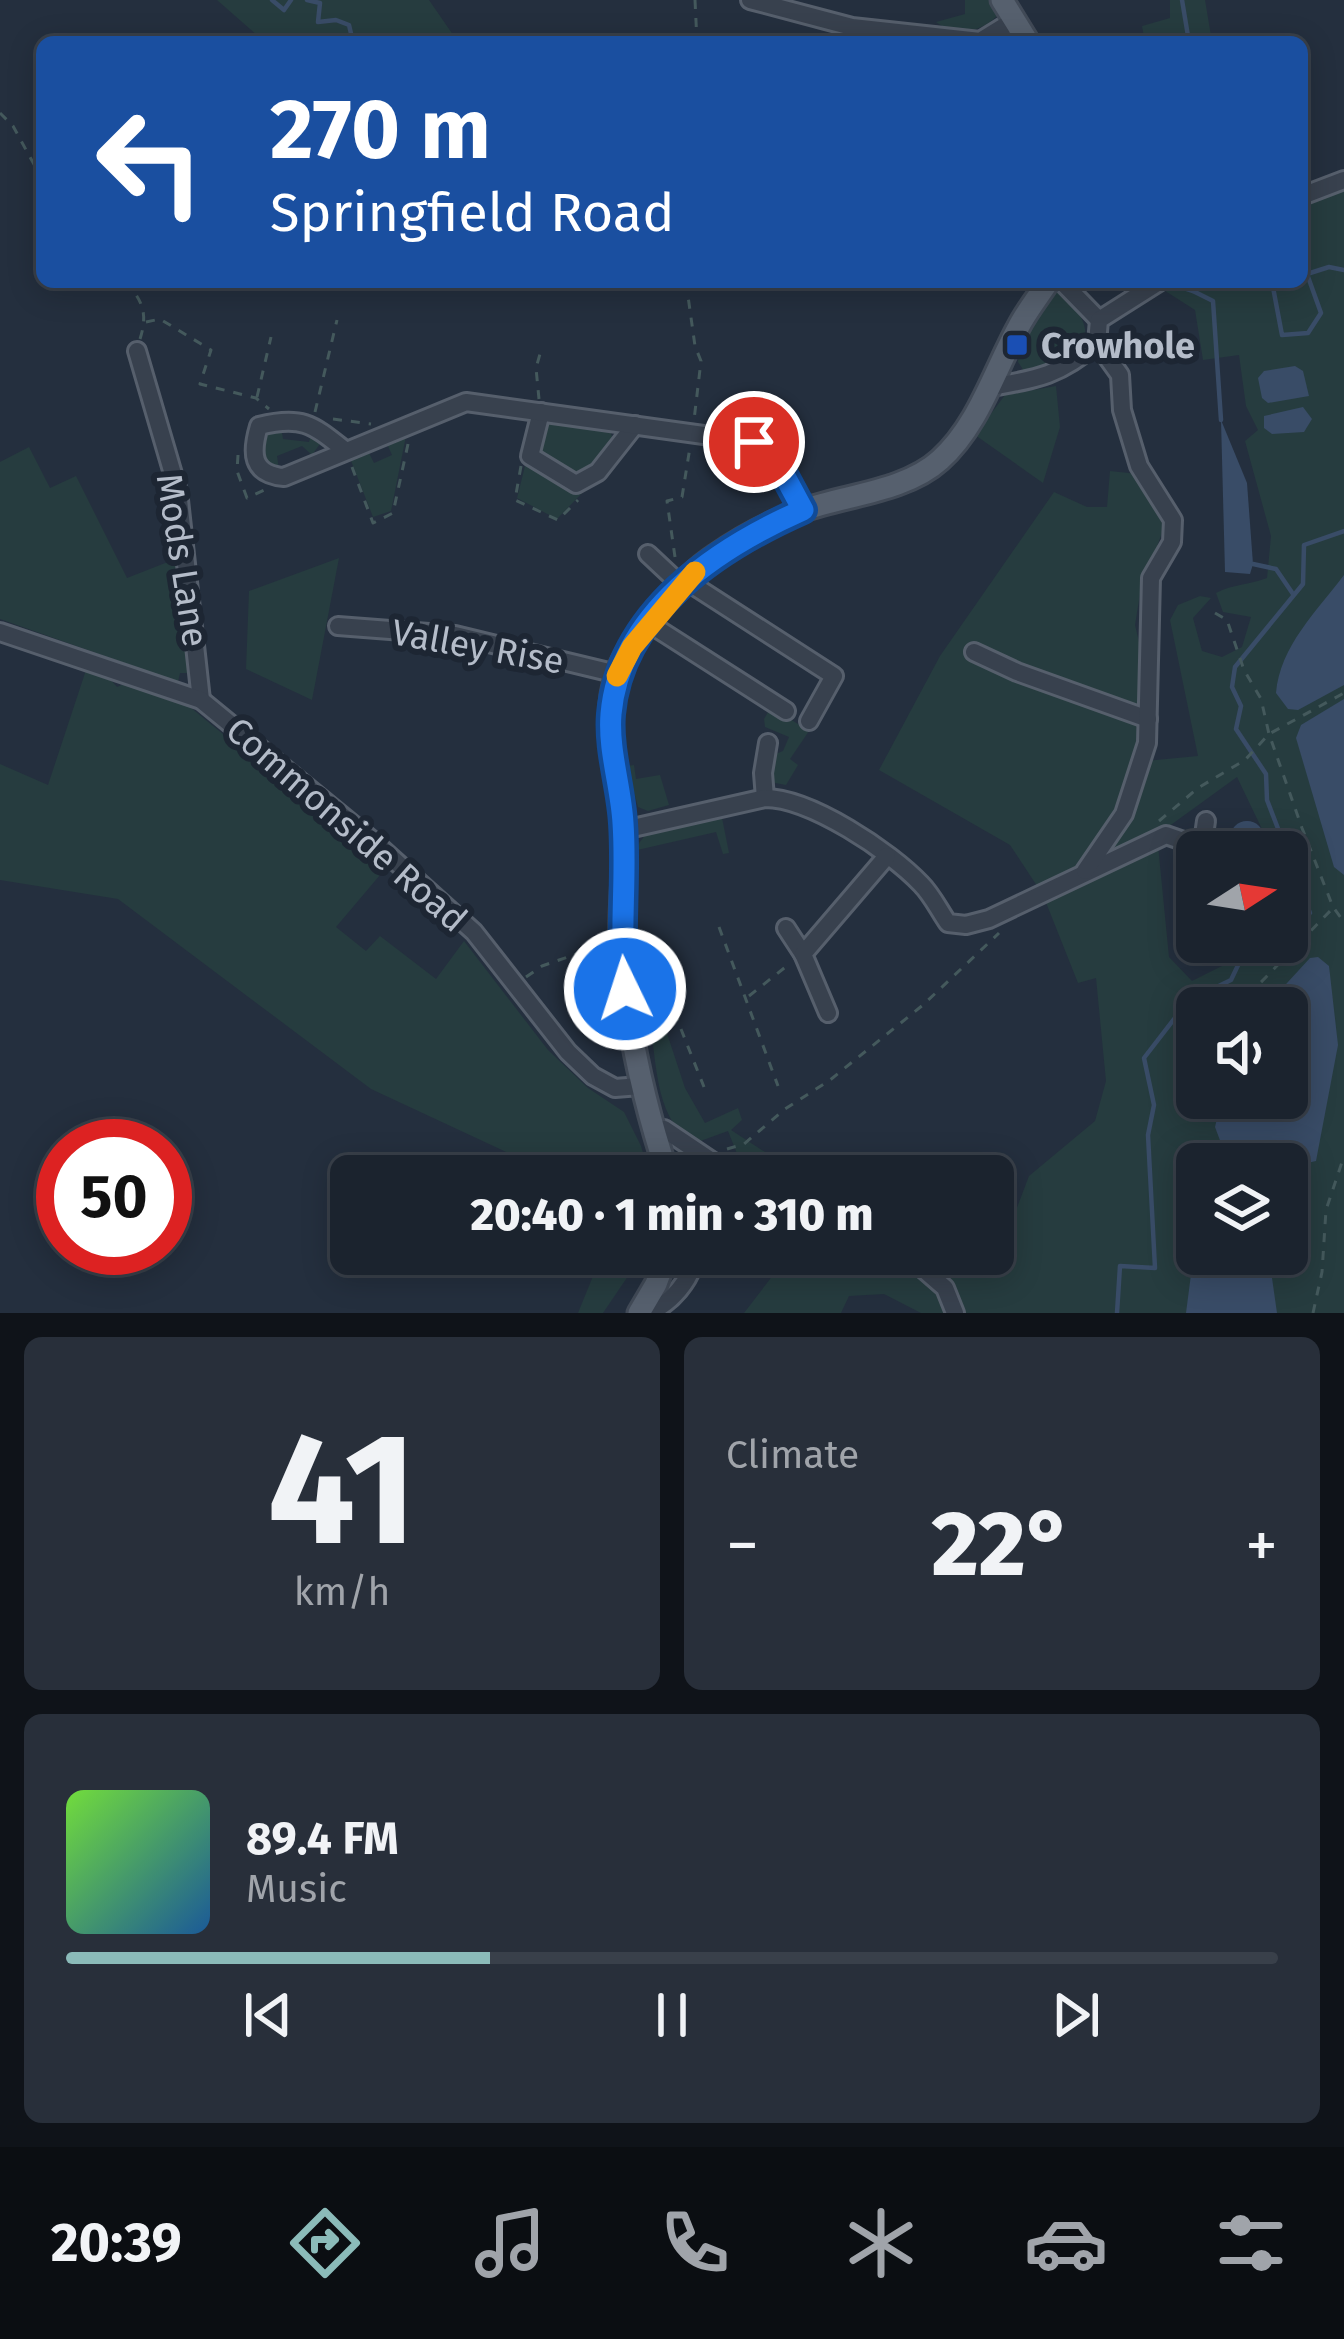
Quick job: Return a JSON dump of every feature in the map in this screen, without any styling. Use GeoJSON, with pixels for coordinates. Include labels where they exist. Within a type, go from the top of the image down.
{"type":"FeatureCollection","features":[{"type":"Feature","properties":{"kind":"main road"},"geometry":{"type":"LineString","coordinates":[[1008,10],[1024,36]]}},
{"type":"Feature","properties":{"kind":"main road"},"geometry":{"type":"LineString","coordinates":[[661,1155],[640,1086],[625,989],[621,940],[624,830],[610,718],[617,674],[683,582],[729,547],[803,510],[923,472],[941,459],[991,387],[1018,328],[1044,288]]}},
{"type":"Feature","properties":{"kind":"main road"},"geometry":{"type":"LineString","coordinates":[[643,1313],[659,1275]]}},
{"type":"Feature","properties":{"kind":"street"},"geometry":{"type":"LineString","coordinates":[[750,0],[852,27],[934,36]]}},
{"type":"Feature","properties":{"kind":"street"},"geometry":{"type":"LineString","coordinates":[[985,36],[1008,10]]}},
{"type":"Feature","properties":{"kind":"street"},"geometry":{"type":"LineString","coordinates":[[1308,194],[1344,180]]}},
{"type":"Feature","properties":{"kind":"street"},"geometry":{"type":"LineString","coordinates":[[1068,288],[1099,320],[1097,343],[1120,375],[1122,410],[1139,466],[1174,520],[1172,542],[1151,578],[1148,743],[1124,814],[1083,874]]}},
{"type":"Feature","properties":{"kind":"street"},"geometry":{"type":"LineString","coordinates":[[1099,320],[1150,288]]}},
{"type":"Feature","properties":{"kind":"street"},"geometry":{"type":"LineString","coordinates":[[991,387],[1049,376],[1097,343]]}},
{"type":"Feature","properties":{"kind":"street","name":"Mods Lane"},"geometry":{"type":"LineString","coordinates":[[136,351],[178,490],[201,700]]}},
{"type":"Feature","properties":{"kind":"street"},"geometry":{"type":"LineString","coordinates":[[346,452],[312,424],[280,422],[259,426],[252,451],[255,464],[267,475],[284,476],[346,452],[409,427],[466,402],[754,442],[774,456],[803,510]]}},
{"type":"Feature","properties":{"kind":"street"},"geometry":{"type":"LineString","coordinates":[[541,412],[530,456],[576,484],[598,472],[635,425]]}},
{"type":"Feature","properties":{"kind":"street"},"geometry":{"type":"LineString","coordinates":[[648,554],[683,582],[834,676],[809,721]]}},
{"type":"Feature","properties":{"kind":"street"},"geometry":{"type":"LineString","coordinates":[[650,624],[786,711]]}},
{"type":"Feature","properties":{"kind":"street","name":"Valley Rise"},"geometry":{"type":"LineString","coordinates":[[338,626],[454,635],[617,674]]}},
{"type":"Feature","properties":{"kind":"street"},"geometry":{"type":"LineString","coordinates":[[775,638],[796,631]]}},
{"type":"Feature","properties":{"kind":"street","name":"Commonside Road"},"geometry":{"type":"LineString","coordinates":[[0,632],[201,700],[374,842],[474,932],[592,1076],[615,1088],[640,1086]]}},
{"type":"Feature","properties":{"kind":"street"},"geometry":{"type":"LineString","coordinates":[[974,652],[1148,719]]}},
{"type":"Feature","properties":{"kind":"street"},"geometry":{"type":"LineString","coordinates":[[766,798],[763,772],[768,743]]}},
{"type":"Feature","properties":{"kind":"street"},"geometry":{"type":"LineString","coordinates":[[624,830],[766,798],[786,798],[818,812],[887,856],[924,887],[948,923],[966,925],[989,919],[1166,835],[1176,838]]}},
{"type":"Feature","properties":{"kind":"street"},"geometry":{"type":"LineString","coordinates":[[1205,831],[1206,821]]}},
{"type":"Feature","properties":{"kind":"street"},"geometry":{"type":"LineString","coordinates":[[803,954],[887,856]]}},
{"type":"Feature","properties":{"kind":"street"},"geometry":{"type":"LineString","coordinates":[[786,928],[803,954],[828,1013]]}},
{"type":"Feature","properties":{"kind":"street"},"geometry":{"type":"LineString","coordinates":[[654,1132],[664,1129],[702,1155]]}},
{"type":"Feature","properties":{"kind":"street"},"geometry":{"type":"LineString","coordinates":[[643,1313],[659,1309],[688,1275]]}},
{"type":"Feature","properties":{"kind":"street"},"geometry":{"type":"LineString","coordinates":[[930,1275],[945,1288],[955,1313]]}},
{"type":"Feature","properties":{"kind":"path"},"geometry":{"type":"LineString","coordinates":[[695,0],[697,36]]}},
{"type":"Feature","properties":{"kind":"path"},"geometry":{"type":"LineString","coordinates":[[0,113],[13,126],[36,168]]}},
{"type":"Feature","properties":{"kind":"path"},"geometry":{"type":"LineString","coordinates":[[131,288],[141,298],[146,322],[160,319],[212,350],[200,385],[256,398],[280,422]]}},
{"type":"Feature","properties":{"kind":"path"},"geometry":{"type":"LineString","coordinates":[[683,582],[676,568],[667,501],[682,497],[701,361],[687,288]]}},
{"type":"Feature","properties":{"kind":"path"},"geometry":{"type":"LineString","coordinates":[[337,320],[314,417],[409,427],[393,513],[373,523],[346,452]]}},
{"type":"Feature","properties":{"kind":"path"},"geometry":{"type":"LineString","coordinates":[[256,398],[272,337]]}},
{"type":"Feature","properties":{"kind":"path"},"geometry":{"type":"LineString","coordinates":[[541,412],[536,368],[542,346]]}},
{"type":"Feature","properties":{"kind":"path"},"geometry":{"type":"LineString","coordinates":[[530,456],[522,463],[515,500],[555,520],[587,491],[584,479]]}},
{"type":"Feature","properties":{"kind":"path"},"geometry":{"type":"LineString","coordinates":[[1214,613],[1227,620],[1244,670],[1262,698],[1269,734],[1333,908],[1344,922]]}},
{"type":"Feature","properties":{"kind":"path"},"geometry":{"type":"LineString","coordinates":[[1154,826],[1198,788],[1245,760],[1269,734],[1344,693]]}},
{"type":"Feature","properties":{"kind":"path"},"geometry":{"type":"LineString","coordinates":[[1256,987],[1333,908]]}},
{"type":"Feature","properties":{"kind":"path"},"geometry":{"type":"LineString","coordinates":[[719,927],[778,1086]]}},
{"type":"Feature","properties":{"kind":"path"},"geometry":{"type":"LineString","coordinates":[[723,1155],[830,1080],[922,1005],[1003,929]]}},
{"type":"Feature","properties":{"kind":"path"},"geometry":{"type":"LineString","coordinates":[[514,985],[560,958],[621,940]]}},
{"type":"Feature","properties":{"kind":"path"},"geometry":{"type":"LineString","coordinates":[[747,998],[803,954]]}},
{"type":"Feature","properties":{"kind":"path"},"geometry":{"type":"LineString","coordinates":[[663,964],[677,1019],[704,1087]]}},
{"type":"Feature","properties":{"kind":"path"},"geometry":{"type":"LineString","coordinates":[[625,989],[640,988],[677,1019]]}},
{"type":"Feature","properties":{"kind":"path"},"geometry":{"type":"LineString","coordinates":[[1313,1313],[1322,1272],[1326,1210],[1344,1156]]}},
{"type":"Feature","properties":{"kind":"green space"},"geometry":{"type":"Polygon","coordinates":[[[217,0],[429,0],[454,36],[258,36],[217,0]]]}},
{"type":"Feature","properties":{"kind":"green space"},"geometry":{"type":"Polygon","coordinates":[[[965,0],[989,0],[997,16],[968,31],[936,22],[965,14],[965,0]]]}},
{"type":"Feature","properties":{"kind":"green space"},"geometry":{"type":"Polygon","coordinates":[[[1170,0],[1205,0],[1211,36],[1144,36],[1142,26],[1170,18],[1170,0]]]}},
{"type":"Feature","properties":{"kind":"green space"},"geometry":{"type":"Polygon","coordinates":[[[1344,189],[1344,1313],[921,1313],[884,1294],[849,1296],[841,1313],[744,1313],[773,1275],[1014,1275],[1014,1214],[1029,1176],[1095,1121],[1106,1081],[1096,978],[1078,983],[1043,895],[1010,845],[879,770],[940,656],[1054,492],[1087,507],[1107,507],[1110,471],[1138,474],[1164,527],[1140,594],[1135,625],[1141,650],[1135,762],[1198,756],[1170,620],[1178,605],[1200,596],[1211,598],[1193,618],[1202,651],[1222,657],[1242,647],[1251,617],[1223,612],[1216,593],[1267,578],[1271,536],[1245,441],[1258,430],[1246,406],[1239,355],[1203,360],[1195,310],[1161,288],[1308,288],[1308,203],[1330,190],[1344,189]]]}},
{"type":"Feature","properties":{"kind":"green space"},"geometry":{"type":"Polygon","coordinates":[[[1058,292],[1082,320],[1085,341],[1052,366],[1024,371],[1018,362],[1025,335],[1052,293],[1058,292]]]}},
{"type":"Feature","properties":{"kind":"green space"},"geometry":{"type":"Polygon","coordinates":[[[1056,386],[1060,427],[1043,483],[975,435],[1005,395],[1056,386]]]}},
{"type":"Feature","properties":{"kind":"green space"},"geometry":{"type":"Polygon","coordinates":[[[551,421],[609,428],[614,442],[576,477],[538,455],[544,425],[551,421]]]}},
{"type":"Feature","properties":{"kind":"green space"},"geometry":{"type":"Polygon","coordinates":[[[281,427],[283,439],[309,442],[312,432],[322,441],[312,455],[302,446],[277,456],[279,469],[271,469],[262,461],[262,437],[281,427]]]}},
{"type":"Feature","properties":{"kind":"green space"},"geometry":{"type":"Polygon","coordinates":[[[406,436],[391,511],[373,517],[350,458],[369,453],[374,463],[392,455],[387,444],[406,436]]]}},
{"type":"Feature","properties":{"kind":"green space"},"geometry":{"type":"Polygon","coordinates":[[[29,447],[50,488],[76,476],[127,578],[178,558],[189,673],[180,673],[178,682],[0,619],[0,462],[29,447]]]}},
{"type":"Feature","properties":{"kind":"green space"},"geometry":{"type":"Polygon","coordinates":[[[526,462],[566,486],[585,490],[557,519],[517,498],[526,462]]]}},
{"type":"Feature","properties":{"kind":"green space"},"geometry":{"type":"Polygon","coordinates":[[[339,558],[312,700],[246,669],[249,591],[339,558]]]}},
{"type":"Feature","properties":{"kind":"green space"},"geometry":{"type":"Polygon","coordinates":[[[86,670],[109,678],[117,687],[124,684],[190,707],[386,868],[336,927],[366,951],[380,936],[436,979],[464,941],[548,1050],[588,1088],[624,1112],[644,1155],[513,1155],[371,1089],[118,899],[0,880],[0,764],[48,785],[86,670]]]}},
{"type":"Feature","properties":{"kind":"green space"},"geometry":{"type":"Polygon","coordinates":[[[771,707],[809,731],[790,759],[798,765],[786,785],[770,782],[773,755],[783,751],[789,737],[765,727],[771,707]]]}},
{"type":"Feature","properties":{"kind":"green space"},"geometry":{"type":"Polygon","coordinates":[[[634,765],[636,779],[660,775],[669,805],[648,811],[638,807],[627,766],[634,765]]]}},
{"type":"Feature","properties":{"kind":"green space"},"geometry":{"type":"Polygon","coordinates":[[[722,818],[729,853],[723,854],[716,832],[633,851],[646,834],[722,818]]]}},
{"type":"Feature","properties":{"kind":"green space"},"geometry":{"type":"Polygon","coordinates":[[[662,1018],[685,1088],[705,1123],[738,1108],[742,1120],[731,1130],[770,1155],[738,1155],[728,1131],[695,1143],[682,1134],[666,1109],[651,1030],[662,1018]]]}},
{"type":"Feature","properties":{"kind":"green space"},"geometry":{"type":"Polygon","coordinates":[[[593,1275],[629,1275],[603,1313],[578,1313],[593,1275]]]}},
{"type":"Feature","properties":{"kind":"water"},"geometry":{"type":"Polygon","coordinates":[[[1295,366],[1303,371],[1309,396],[1268,403],[1262,398],[1258,378],[1264,371],[1295,366]]]}},
{"type":"Feature","properties":{"kind":"water"},"geometry":{"type":"Polygon","coordinates":[[[1303,407],[1312,419],[1304,432],[1272,434],[1264,428],[1264,416],[1303,407]]]}},
{"type":"Feature","properties":{"kind":"water"},"geometry":{"type":"Polygon","coordinates":[[[1221,420],[1247,483],[1250,574],[1225,572],[1221,420]]]}},
{"type":"Feature","properties":{"kind":"water"},"geometry":{"type":"Polygon","coordinates":[[[1344,575],[1344,685],[1298,710],[1288,709],[1276,693],[1285,660],[1301,630],[1344,575]]]}},
{"type":"Feature","properties":{"kind":"water"},"geometry":{"type":"Polygon","coordinates":[[[1344,699],[1344,875],[1334,867],[1296,738],[1301,725],[1344,699]]]}},
{"type":"Feature","properties":{"kind":"water"},"geometry":{"type":"Polygon","coordinates":[[[1240,822],[1263,831],[1231,831],[1240,822]]]}},
{"type":"Feature","properties":{"kind":"water"},"geometry":{"type":"Polygon","coordinates":[[[1318,957],[1329,966],[1338,1045],[1316,1161],[1308,1162],[1308,1143],[1221,1143],[1217,1119],[1308,1119],[1308,987],[1283,987],[1310,958],[1318,957]]]}},
{"type":"Feature","properties":{"kind":"water"},"geometry":{"type":"Polygon","coordinates":[[[1191,1275],[1272,1275],[1277,1313],[1186,1313],[1191,1275]]]}},
{"type":"Feature","properties":{"kind":"waterway"},"geometry":{"type":"LineString","coordinates":[[272,0],[284,10],[291,0]]}},
{"type":"Feature","properties":{"kind":"waterway"},"geometry":{"type":"LineString","coordinates":[[307,0],[320,3],[318,22],[336,20],[349,25],[352,36]]}},
{"type":"Feature","properties":{"kind":"waterway"},"geometry":{"type":"LineString","coordinates":[[1182,0],[1188,36]]}},
{"type":"Feature","properties":{"kind":"waterway"},"geometry":{"type":"LineString","coordinates":[[1308,274],[1329,267],[1344,270]]}},
{"type":"Feature","properties":{"kind":"waterway"},"geometry":{"type":"LineString","coordinates":[[1273,288],[1282,335],[1308,333],[1321,313],[1308,277]]}},
{"type":"Feature","properties":{"kind":"waterway"},"geometry":{"type":"LineString","coordinates":[[1184,288],[1196,288]]}},
{"type":"Feature","properties":{"kind":"waterway"},"geometry":{"type":"LineString","coordinates":[[1193,291],[1213,301],[1221,420]]}},
{"type":"Feature","properties":{"kind":"waterway"},"geometry":{"type":"LineString","coordinates":[[1279,831],[1267,800],[1266,774],[1236,729],[1241,706],[1232,687],[1235,667],[1303,584],[1304,545],[1344,531]]}},
{"type":"Feature","properties":{"kind":"waterway"},"geometry":{"type":"LineString","coordinates":[[1253,564],[1276,569],[1293,594]]}},
{"type":"Feature","properties":{"kind":"waterway"},"geometry":{"type":"LineString","coordinates":[[1308,908],[1308,914]]}},
{"type":"Feature","properties":{"kind":"waterway"},"geometry":{"type":"LineString","coordinates":[[1117,1313],[1120,1266],[1155,1268],[1148,1135],[1154,1105],[1144,1058],[1188,1001],[1231,980],[1239,963]]}},
{"type":"Feature","properties":{"kind":"slow traffic"},"geometry":{"type":"LineString","coordinates":[[617,676],[632,647],[695,572]]}},
{"type":"Feature","properties":{"kind":"place","name":"Crowhole"},"geometry":{"type":"Point","coordinates":[1017,345]}},
{"type":"Feature","properties":{"kind":"route"},"geometry":{"type":"LineString","coordinates":[[625,989],[623,818],[610,718],[617,674],[632,647],[685,580],[713,556],[803,510],[774,456],[754,442]]}}]}
